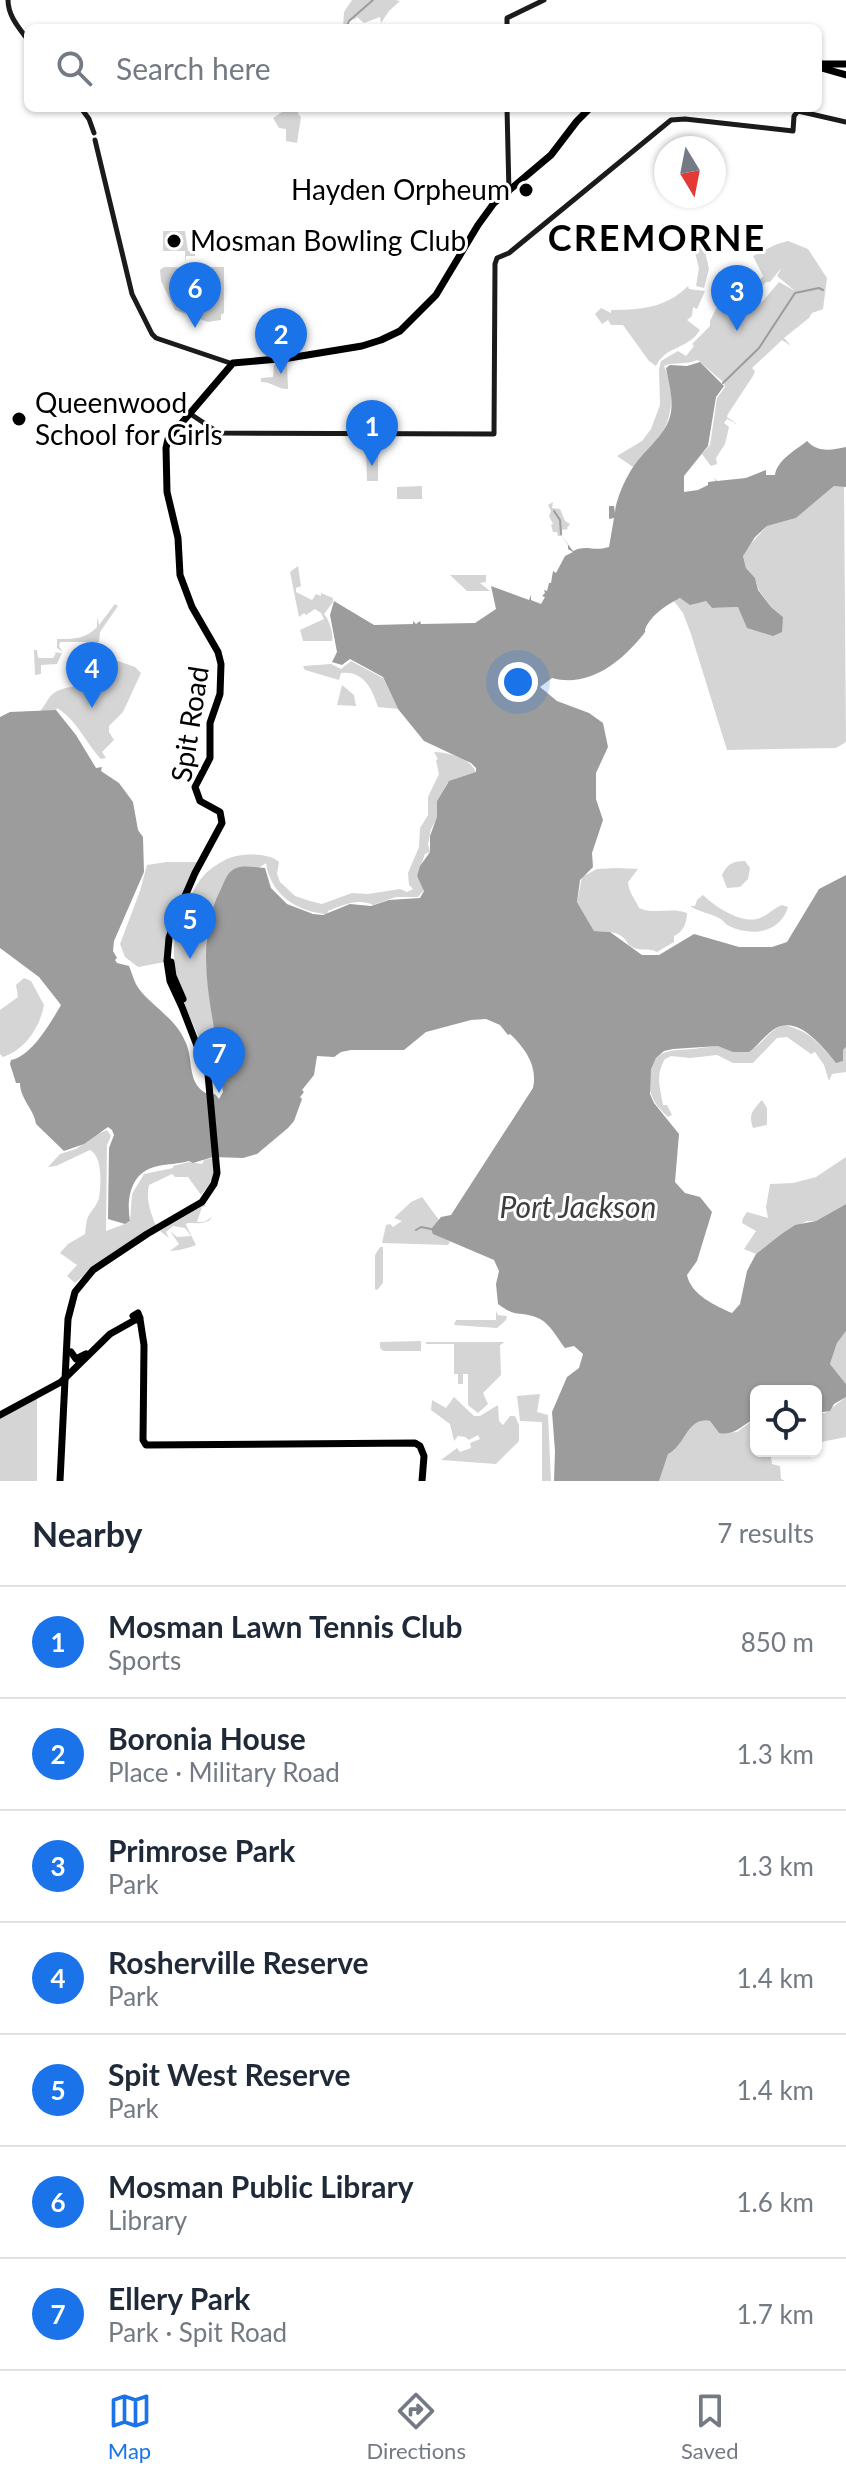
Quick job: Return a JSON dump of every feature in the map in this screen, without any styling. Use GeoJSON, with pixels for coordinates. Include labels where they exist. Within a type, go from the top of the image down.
{"type":"FeatureCollection","features":[{"type":"Feature","properties":{"kind":"main road"},"geometry":{"type":"LineString","coordinates":[[8,0],[15,23],[24,35]]}},
{"type":"Feature","properties":{"kind":"main road"},"geometry":{"type":"LineString","coordinates":[[507,24],[507,18],[544,0]]}},
{"type":"Feature","properties":{"kind":"main road"},"geometry":{"type":"LineString","coordinates":[[822,65],[846,64]]}},
{"type":"Feature","properties":{"kind":"main road"},"geometry":{"type":"LineString","coordinates":[[822,65],[842,74]]}},
{"type":"Feature","properties":{"kind":"main road"},"geometry":{"type":"LineString","coordinates":[[84,112],[94,136],[131,293],[152,334],[233,365],[290,361],[381,344],[399,335],[434,303],[485,219],[510,188],[507,112]]}},
{"type":"Feature","properties":{"kind":"main road"},"geometry":{"type":"LineString","coordinates":[[233,365],[355,347],[396,334],[433,300],[483,217],[510,188],[559,151],[588,112]]}},
{"type":"Feature","properties":{"kind":"main road"},"geometry":{"type":"LineString","coordinates":[[190,414],[219,433],[495,433],[496,257],[507,255],[671,120],[776,129],[793,128],[800,113],[846,122]]}},
{"type":"Feature","properties":{"kind":"main road","name":"Spit Road"},"geometry":{"type":"LineString","coordinates":[[212,1091],[207,1070],[164,974],[175,919],[223,820],[220,812],[199,800],[195,789],[210,758],[210,723],[221,690],[221,659],[192,607],[181,579],[178,538],[168,495],[166,444],[169,436],[233,365]]}},
{"type":"Feature","properties":{"kind":"main road","name":"Spit Road"},"geometry":{"type":"LineString","coordinates":[[159,1228],[203,1204],[216,1185],[218,1160],[210,1069],[174,979],[171,959],[176,923],[226,820],[223,810],[204,800],[198,789],[213,758],[214,720],[223,695],[224,663],[221,651],[183,576],[182,537],[170,492],[170,444],[190,414],[233,365]]}},
{"type":"Feature","properties":{"kind":"main road"},"geometry":{"type":"LineString","coordinates":[[62,1481],[68,1319],[77,1288],[93,1270],[204,1199],[215,1181],[218,1160]]}},
{"type":"Feature","properties":{"kind":"main road"},"geometry":{"type":"LineString","coordinates":[[62,1481],[72,1309],[82,1285],[159,1228]]}},
{"type":"Feature","properties":{"kind":"main road"},"geometry":{"type":"LineString","coordinates":[[0,1413],[68,1375],[108,1332],[136,1319]]}},
{"type":"Feature","properties":{"kind":"main road"},"geometry":{"type":"LineString","coordinates":[[0,1413],[55,1386],[110,1334],[136,1319]]}},
{"type":"Feature","properties":{"kind":"main road"},"geometry":{"type":"LineString","coordinates":[[136,1319],[144,1345],[144,1433],[147,1442],[417,1446],[424,1454],[422,1481]]}},
{"type":"Feature","properties":{"kind":"main road"},"geometry":{"type":"LineString","coordinates":[[125,1324],[135,1323],[142,1332]]}},
{"type":"Feature","properties":{"kind":"main road"},"geometry":{"type":"LineString","coordinates":[[71,1352],[76,1359],[86,1354]]}},
{"type":"Feature","properties":{"kind":"main road"},"geometry":{"type":"LineString","coordinates":[[55,1386],[60,1386],[65,1395]]}},
{"type":"Feature","properties":{"kind":"shaded area"},"geometry":{"type":"Polygon","coordinates":[[[352,0],[400,1],[381,23],[380,17],[364,23],[357,17],[343,24],[344,12],[352,0]]]}},
{"type":"Feature","properties":{"kind":"shaded area"},"geometry":{"type":"Polygon","coordinates":[[[282,112],[298,112],[301,117],[297,143],[286,141],[286,129],[279,128],[273,118],[282,112]]]}},
{"type":"Feature","properties":{"kind":"shaded area"},"geometry":{"type":"Polygon","coordinates":[[[708,228],[705,251],[709,269],[704,288],[696,286],[699,268],[693,245],[700,232],[708,228]]]}},
{"type":"Feature","properties":{"kind":"shaded area","name":"Mosman Bowling Club"},"geometry":{"type":"Polygon","coordinates":[[[163,231],[185,231],[188,251],[195,252],[195,256],[186,256],[185,264],[185,251],[163,251],[163,231]]]}},
{"type":"Feature","properties":{"kind":"shaded area"},"geometry":{"type":"Polygon","coordinates":[[[788,241],[808,249],[827,278],[823,309],[812,313],[784,338],[791,346],[782,340],[752,368],[755,371],[753,376],[727,417],[737,424],[727,419],[724,423],[729,427],[725,444],[716,458],[717,464],[711,466],[702,454],[710,445],[717,398],[726,380],[723,382],[698,360],[664,366],[671,396],[666,426],[655,444],[633,467],[617,456],[642,441],[651,429],[660,405],[661,361],[678,351],[686,356],[694,346],[692,344],[710,326],[723,294],[740,304],[763,276],[753,256],[788,241]],[[782,267],[754,295],[762,302],[779,282],[795,291],[777,276],[782,267]]]}},
{"type":"Feature","properties":{"kind":"shaded area"},"geometry":{"type":"Polygon","coordinates":[[[164,267],[209,270],[210,267],[224,267],[224,313],[221,320],[208,322],[175,310],[161,281],[160,270],[164,267]]]}},
{"type":"Feature","properties":{"kind":"shaded area"},"geometry":{"type":"Polygon","coordinates":[[[688,286],[689,289],[705,291],[697,309],[693,307],[692,316],[687,320],[700,330],[690,341],[660,359],[656,366],[623,325],[611,325],[608,320],[602,324],[595,314],[601,308],[611,313],[611,310],[662,303],[688,286]]]}},
{"type":"Feature","properties":{"kind":"shaded area"},"geometry":{"type":"Polygon","coordinates":[[[287,364],[288,389],[261,382],[261,378],[273,377],[274,365],[287,364]]]}},
{"type":"Feature","properties":{"kind":"shaded area"},"geometry":{"type":"Polygon","coordinates":[[[366,449],[378,450],[378,481],[367,481],[366,449]]]}},
{"type":"Feature","properties":{"kind":"shaded area"},"geometry":{"type":"Polygon","coordinates":[[[844,485],[846,742],[836,748],[727,750],[691,634],[683,613],[674,601],[681,598],[706,601],[712,608],[738,607],[783,617],[771,607],[746,568],[743,556],[746,549],[767,526],[796,518],[834,486],[844,485]]]}},
{"type":"Feature","properties":{"kind":"shaded area"},"geometry":{"type":"Polygon","coordinates":[[[422,486],[422,499],[397,499],[397,487],[422,486]]]}},
{"type":"Feature","properties":{"kind":"shaded area"},"geometry":{"type":"Polygon","coordinates":[[[553,502],[552,508],[560,509],[565,521],[570,524],[568,529],[562,530],[562,536],[553,532],[551,525],[548,505],[553,502]]]}},
{"type":"Feature","properties":{"kind":"shaded area"},"geometry":{"type":"Polygon","coordinates":[[[298,566],[301,586],[296,588],[296,592],[312,600],[321,593],[333,598],[324,614],[331,627],[332,641],[303,641],[300,630],[324,619],[315,609],[299,617],[290,572],[298,566]]]}},
{"type":"Feature","properties":{"kind":"shaded area"},"geometry":{"type":"Polygon","coordinates":[[[450,575],[486,575],[486,582],[480,583],[490,591],[467,591],[450,575]]]}},
{"type":"Feature","properties":{"kind":"shaded area"},"geometry":{"type":"Polygon","coordinates":[[[115,604],[118,606],[100,632],[99,642],[60,642],[63,652],[57,648],[57,639],[79,638],[93,631],[97,627],[97,617],[99,625],[115,604]]]}},
{"type":"Feature","properties":{"kind":"shaded area"},"geometry":{"type":"Polygon","coordinates":[[[34,650],[37,650],[38,658],[53,658],[56,653],[52,652],[62,653],[57,664],[41,665],[41,674],[35,675],[34,650]]]}},
{"type":"Feature","properties":{"kind":"shaded area"},"geometry":{"type":"Polygon","coordinates":[[[112,659],[135,667],[141,673],[123,712],[109,726],[114,740],[102,752],[106,758],[101,759],[64,713],[57,708],[39,712],[51,695],[59,690],[98,685],[102,670],[112,659]]]}},
{"type":"Feature","properties":{"kind":"shaded area"},"geometry":{"type":"Polygon","coordinates":[[[351,661],[383,678],[398,709],[378,707],[366,682],[355,674],[341,673],[339,680],[305,670],[303,666],[331,664],[341,669],[351,661]]]}},
{"type":"Feature","properties":{"kind":"shaded area"},"geometry":{"type":"Polygon","coordinates":[[[342,685],[354,695],[356,706],[337,705],[342,685]]]}},
{"type":"Feature","properties":{"kind":"shaded area"},"geometry":{"type":"Polygon","coordinates":[[[434,752],[459,757],[470,764],[476,773],[448,782],[437,801],[438,817],[431,829],[430,852],[425,854],[417,876],[424,890],[418,897],[396,897],[373,905],[356,902],[327,914],[316,913],[296,905],[279,892],[266,863],[233,893],[211,919],[207,931],[206,966],[220,1060],[211,1065],[184,1003],[175,970],[175,937],[199,881],[227,859],[253,854],[268,856],[279,862],[277,874],[280,882],[295,896],[322,904],[352,893],[400,889],[407,892],[413,889],[409,885],[408,873],[419,847],[420,828],[428,815],[428,797],[439,774],[434,752]]]}},
{"type":"Feature","properties":{"kind":"shaded area"},"geometry":{"type":"Polygon","coordinates":[[[745,861],[750,868],[748,879],[740,887],[727,888],[722,875],[724,871],[731,864],[745,861]]]}},
{"type":"Feature","properties":{"kind":"shaded area"},"geometry":{"type":"Polygon","coordinates":[[[199,862],[191,877],[165,962],[138,967],[125,957],[120,944],[147,865],[199,862]]]}},
{"type":"Feature","properties":{"kind":"shaded area"},"geometry":{"type":"Polygon","coordinates":[[[597,869],[638,869],[628,882],[639,908],[687,913],[684,927],[674,936],[674,942],[657,952],[633,947],[614,933],[594,931],[577,902],[582,877],[597,869]]]}},
{"type":"Feature","properties":{"kind":"shaded area"},"geometry":{"type":"Polygon","coordinates":[[[703,895],[738,917],[753,920],[782,905],[788,907],[784,916],[772,927],[756,932],[747,931],[729,926],[719,918],[690,906],[695,906],[703,895]]]}},
{"type":"Feature","properties":{"kind":"shaded area"},"geometry":{"type":"Polygon","coordinates":[[[24,978],[31,981],[44,1005],[42,1013],[25,1043],[3,1057],[0,1054],[0,1010],[18,997],[16,985],[24,978]]]}},
{"type":"Feature","properties":{"kind":"shaded area"},"geometry":{"type":"Polygon","coordinates":[[[784,1025],[808,1035],[836,1062],[843,1061],[846,1047],[846,1072],[832,1074],[829,1081],[824,1065],[815,1052],[811,1054],[787,1037],[777,1038],[753,1063],[733,1063],[717,1055],[690,1058],[671,1056],[665,1059],[659,1076],[660,1087],[663,1105],[667,1105],[672,1115],[668,1117],[655,1103],[650,1073],[661,1055],[716,1046],[750,1050],[784,1025]]]}},
{"type":"Feature","properties":{"kind":"shaded area"},"geometry":{"type":"Polygon","coordinates":[[[762,1100],[767,1108],[767,1125],[753,1128],[752,1112],[762,1100]]]}},
{"type":"Feature","properties":{"kind":"shaded area"},"geometry":{"type":"Polygon","coordinates":[[[107,1130],[111,1136],[107,1145],[106,1231],[130,1222],[132,1194],[144,1174],[189,1162],[202,1164],[204,1160],[213,1158],[214,1174],[201,1195],[188,1177],[172,1174],[149,1185],[149,1206],[156,1226],[75,1283],[67,1276],[77,1265],[60,1253],[85,1234],[88,1217],[99,1198],[99,1165],[90,1150],[48,1167],[60,1154],[76,1149],[107,1130]]]}},
{"type":"Feature","properties":{"kind":"shaded area"},"geometry":{"type":"Polygon","coordinates":[[[846,1157],[846,1204],[816,1221],[807,1221],[780,1235],[756,1254],[744,1249],[756,1231],[742,1223],[743,1218],[747,1212],[768,1218],[766,1207],[770,1184],[793,1183],[816,1177],[846,1157]]]}},
{"type":"Feature","properties":{"kind":"shaded area"},"geometry":{"type":"Polygon","coordinates":[[[422,1197],[439,1220],[431,1229],[450,1242],[448,1245],[382,1243],[386,1225],[393,1227],[402,1221],[394,1218],[411,1202],[422,1197]]]}},
{"type":"Feature","properties":{"kind":"shaded area"},"geometry":{"type":"Polygon","coordinates":[[[204,1205],[207,1206],[202,1207],[197,1222],[212,1217],[210,1220],[208,1221],[201,1223],[187,1223],[186,1225],[196,1245],[170,1251],[179,1244],[170,1231],[177,1237],[191,1236],[185,1228],[173,1226],[166,1232],[169,1238],[160,1231],[204,1205]]]}},
{"type":"Feature","properties":{"kind":"shaded area"},"geometry":{"type":"Polygon","coordinates":[[[383,1247],[383,1283],[377,1290],[375,1255],[383,1247]]]}},
{"type":"Feature","properties":{"kind":"shaded area"},"geometry":{"type":"Polygon","coordinates":[[[496,1311],[498,1315],[507,1316],[497,1328],[454,1325],[456,1320],[496,1320],[496,1311]]]}},
{"type":"Feature","properties":{"kind":"shaded area"},"geometry":{"type":"Polygon","coordinates":[[[846,1331],[846,1384],[830,1364],[837,1343],[846,1331]]]}},
{"type":"Feature","properties":{"kind":"shaded area"},"geometry":{"type":"Polygon","coordinates":[[[421,1341],[421,1351],[383,1351],[380,1348],[380,1342],[421,1341]]]}},
{"type":"Feature","properties":{"kind":"shaded area"},"geometry":{"type":"Polygon","coordinates":[[[426,1342],[505,1342],[500,1345],[501,1375],[483,1393],[488,1404],[478,1413],[468,1405],[468,1374],[463,1374],[463,1384],[458,1384],[458,1374],[454,1374],[454,1344],[426,1342]]]}},
{"type":"Feature","properties":{"kind":"shaded area"},"geometry":{"type":"Polygon","coordinates":[[[540,1394],[537,1412],[548,1415],[551,1481],[542,1481],[542,1422],[520,1421],[517,1396],[540,1394]]]}},
{"type":"Feature","properties":{"kind":"shaded area"},"geometry":{"type":"Polygon","coordinates":[[[454,1397],[474,1416],[480,1416],[498,1405],[499,1421],[503,1425],[510,1416],[515,1416],[519,1425],[519,1441],[496,1464],[441,1460],[457,1448],[460,1452],[471,1448],[470,1443],[480,1439],[478,1435],[469,1440],[458,1436],[454,1441],[450,1424],[431,1410],[432,1400],[446,1408],[454,1397]]]}},
{"type":"Feature","properties":{"kind":"shaded area"},"geometry":{"type":"Polygon","coordinates":[[[846,1397],[846,1437],[822,1442],[822,1413],[846,1397]]]}},
{"type":"Feature","properties":{"kind":"shaded area"},"geometry":{"type":"Polygon","coordinates":[[[37,1398],[37,1481],[0,1481],[0,1418],[37,1398]]]}},
{"type":"Feature","properties":{"kind":"shaded area"},"geometry":{"type":"Polygon","coordinates":[[[710,1421],[719,1433],[737,1432],[750,1422],[750,1457],[771,1457],[772,1464],[780,1466],[781,1479],[785,1481],[659,1481],[668,1453],[696,1423],[710,1421]]]}},
{"type":"Feature","properties":{"kind":"water","name":"Port Jackson"},"geometry":{"type":"Polygon","coordinates":[[[700,362],[724,386],[716,397],[708,446],[684,476],[684,492],[698,490],[708,482],[716,481],[714,478],[717,481],[746,478],[766,470],[766,475],[775,475],[783,460],[807,441],[820,449],[846,447],[846,487],[834,486],[796,518],[767,526],[755,537],[743,556],[758,590],[783,617],[782,632],[773,636],[747,628],[738,607],[712,608],[706,601],[690,605],[680,598],[657,613],[633,646],[602,671],[578,679],[552,678],[540,687],[557,701],[589,713],[603,723],[608,747],[596,773],[596,799],[603,820],[592,853],[593,867],[580,880],[577,902],[594,931],[610,932],[642,955],[659,955],[694,934],[739,947],[772,947],[787,942],[819,889],[846,875],[846,1047],[843,1061],[836,1063],[809,1034],[791,1026],[782,1026],[770,1032],[749,1052],[733,1052],[718,1046],[664,1051],[651,1069],[650,1094],[679,1134],[675,1182],[685,1193],[700,1197],[712,1212],[697,1261],[687,1275],[693,1288],[712,1303],[732,1313],[740,1304],[747,1271],[756,1254],[795,1225],[816,1221],[846,1204],[846,1331],[837,1343],[830,1364],[846,1384],[846,1397],[834,1404],[830,1411],[822,1412],[822,1385],[750,1385],[750,1422],[725,1434],[719,1433],[710,1421],[696,1423],[668,1454],[659,1481],[554,1481],[552,1412],[567,1377],[579,1368],[583,1354],[574,1346],[565,1348],[544,1321],[515,1313],[498,1304],[496,1284],[499,1271],[494,1260],[433,1234],[431,1229],[441,1217],[451,1215],[533,1088],[534,1072],[525,1051],[500,1025],[486,1019],[426,1032],[404,1050],[351,1050],[334,1057],[317,1056],[314,1075],[302,1090],[304,1092],[294,1121],[257,1154],[243,1158],[213,1157],[149,1169],[132,1187],[130,1221],[125,1224],[108,1219],[112,1130],[108,1127],[84,1144],[64,1151],[36,1124],[10,1064],[11,1060],[33,1045],[61,1005],[39,977],[0,948],[0,717],[10,712],[56,710],[96,768],[102,767],[101,771],[119,783],[133,802],[138,830],[143,837],[144,872],[114,941],[115,960],[129,966],[139,989],[181,1033],[197,1085],[219,1099],[223,1092],[221,1081],[228,1078],[225,1071],[229,1069],[226,1062],[229,1060],[220,1062],[209,997],[206,952],[213,909],[229,873],[242,867],[265,868],[271,888],[287,904],[313,914],[323,915],[350,904],[371,906],[389,900],[420,898],[424,891],[417,876],[430,852],[437,801],[449,781],[476,772],[471,763],[424,741],[398,709],[383,677],[350,659],[342,665],[332,662],[337,652],[330,615],[334,601],[374,625],[413,624],[413,621],[416,624],[420,621],[421,624],[475,623],[496,609],[491,586],[529,600],[531,595],[531,600],[541,604],[553,571],[556,573],[565,556],[573,552],[561,535],[573,551],[609,547],[614,518],[609,519],[609,506],[614,506],[615,513],[628,476],[669,419],[671,401],[666,368],[670,365],[687,366],[700,362]]]}},
{"type":"Feature","properties":{"kind":"waterway"},"geometry":{"type":"LineString","coordinates":[[348,24],[373,0]]}},
{"type":"Feature","properties":{"kind":"waterway"},"geometry":{"type":"LineString","coordinates":[[723,383],[759,348],[795,293],[819,288],[823,290]]}},
{"type":"Feature","properties":{"kind":"waterway"},"geometry":{"type":"LineString","coordinates":[[554,511],[560,520],[561,534]]}},
{"type":"Feature","properties":{"kind":"waterway"},"geometry":{"type":"LineString","coordinates":[[416,1230],[421,1227],[431,1229]]}},
{"type":"Feature","properties":{"kind":"place","name":"Hayden Orpheum"},"geometry":{"type":"Point","coordinates":[526,190]}},
{"type":"Feature","properties":{"kind":"place","name":"Mosman Bowling Club"},"geometry":{"type":"Point","coordinates":[174,241]}},
{"type":"Feature","properties":{"kind":"place","name":"Mosman Public Library"},"geometry":{"type":"Point","coordinates":[195,328]}},
{"type":"Feature","properties":{"kind":"place","name":"Primrose Park"},"geometry":{"type":"Point","coordinates":[737,331]}},
{"type":"Feature","properties":{"kind":"place","name":"Boronia House"},"geometry":{"type":"Point","coordinates":[281,374]}},
{"type":"Feature","properties":{"kind":"place","name":"Queenwood School for Girls"},"geometry":{"type":"Point","coordinates":[19,419]}},
{"type":"Feature","properties":{"kind":"place","name":"Mosman Lawn Tennis Club"},"geometry":{"type":"Point","coordinates":[372,466]}},
{"type":"Feature","properties":{"kind":"place","name":"Rosherville Reserve"},"geometry":{"type":"Point","coordinates":[92,708]}},
{"type":"Feature","properties":{"kind":"place","name":"Spit West Reserve"},"geometry":{"type":"Point","coordinates":[190,959]}},
{"type":"Feature","properties":{"kind":"place","name":"Ellery Park"},"geometry":{"type":"Point","coordinates":[219,1093]}},
{"type":"Feature","properties":{"kind":"district","name":"CREMORNE"},"geometry":{"type":"Point","coordinates":[657,238]}}]}
